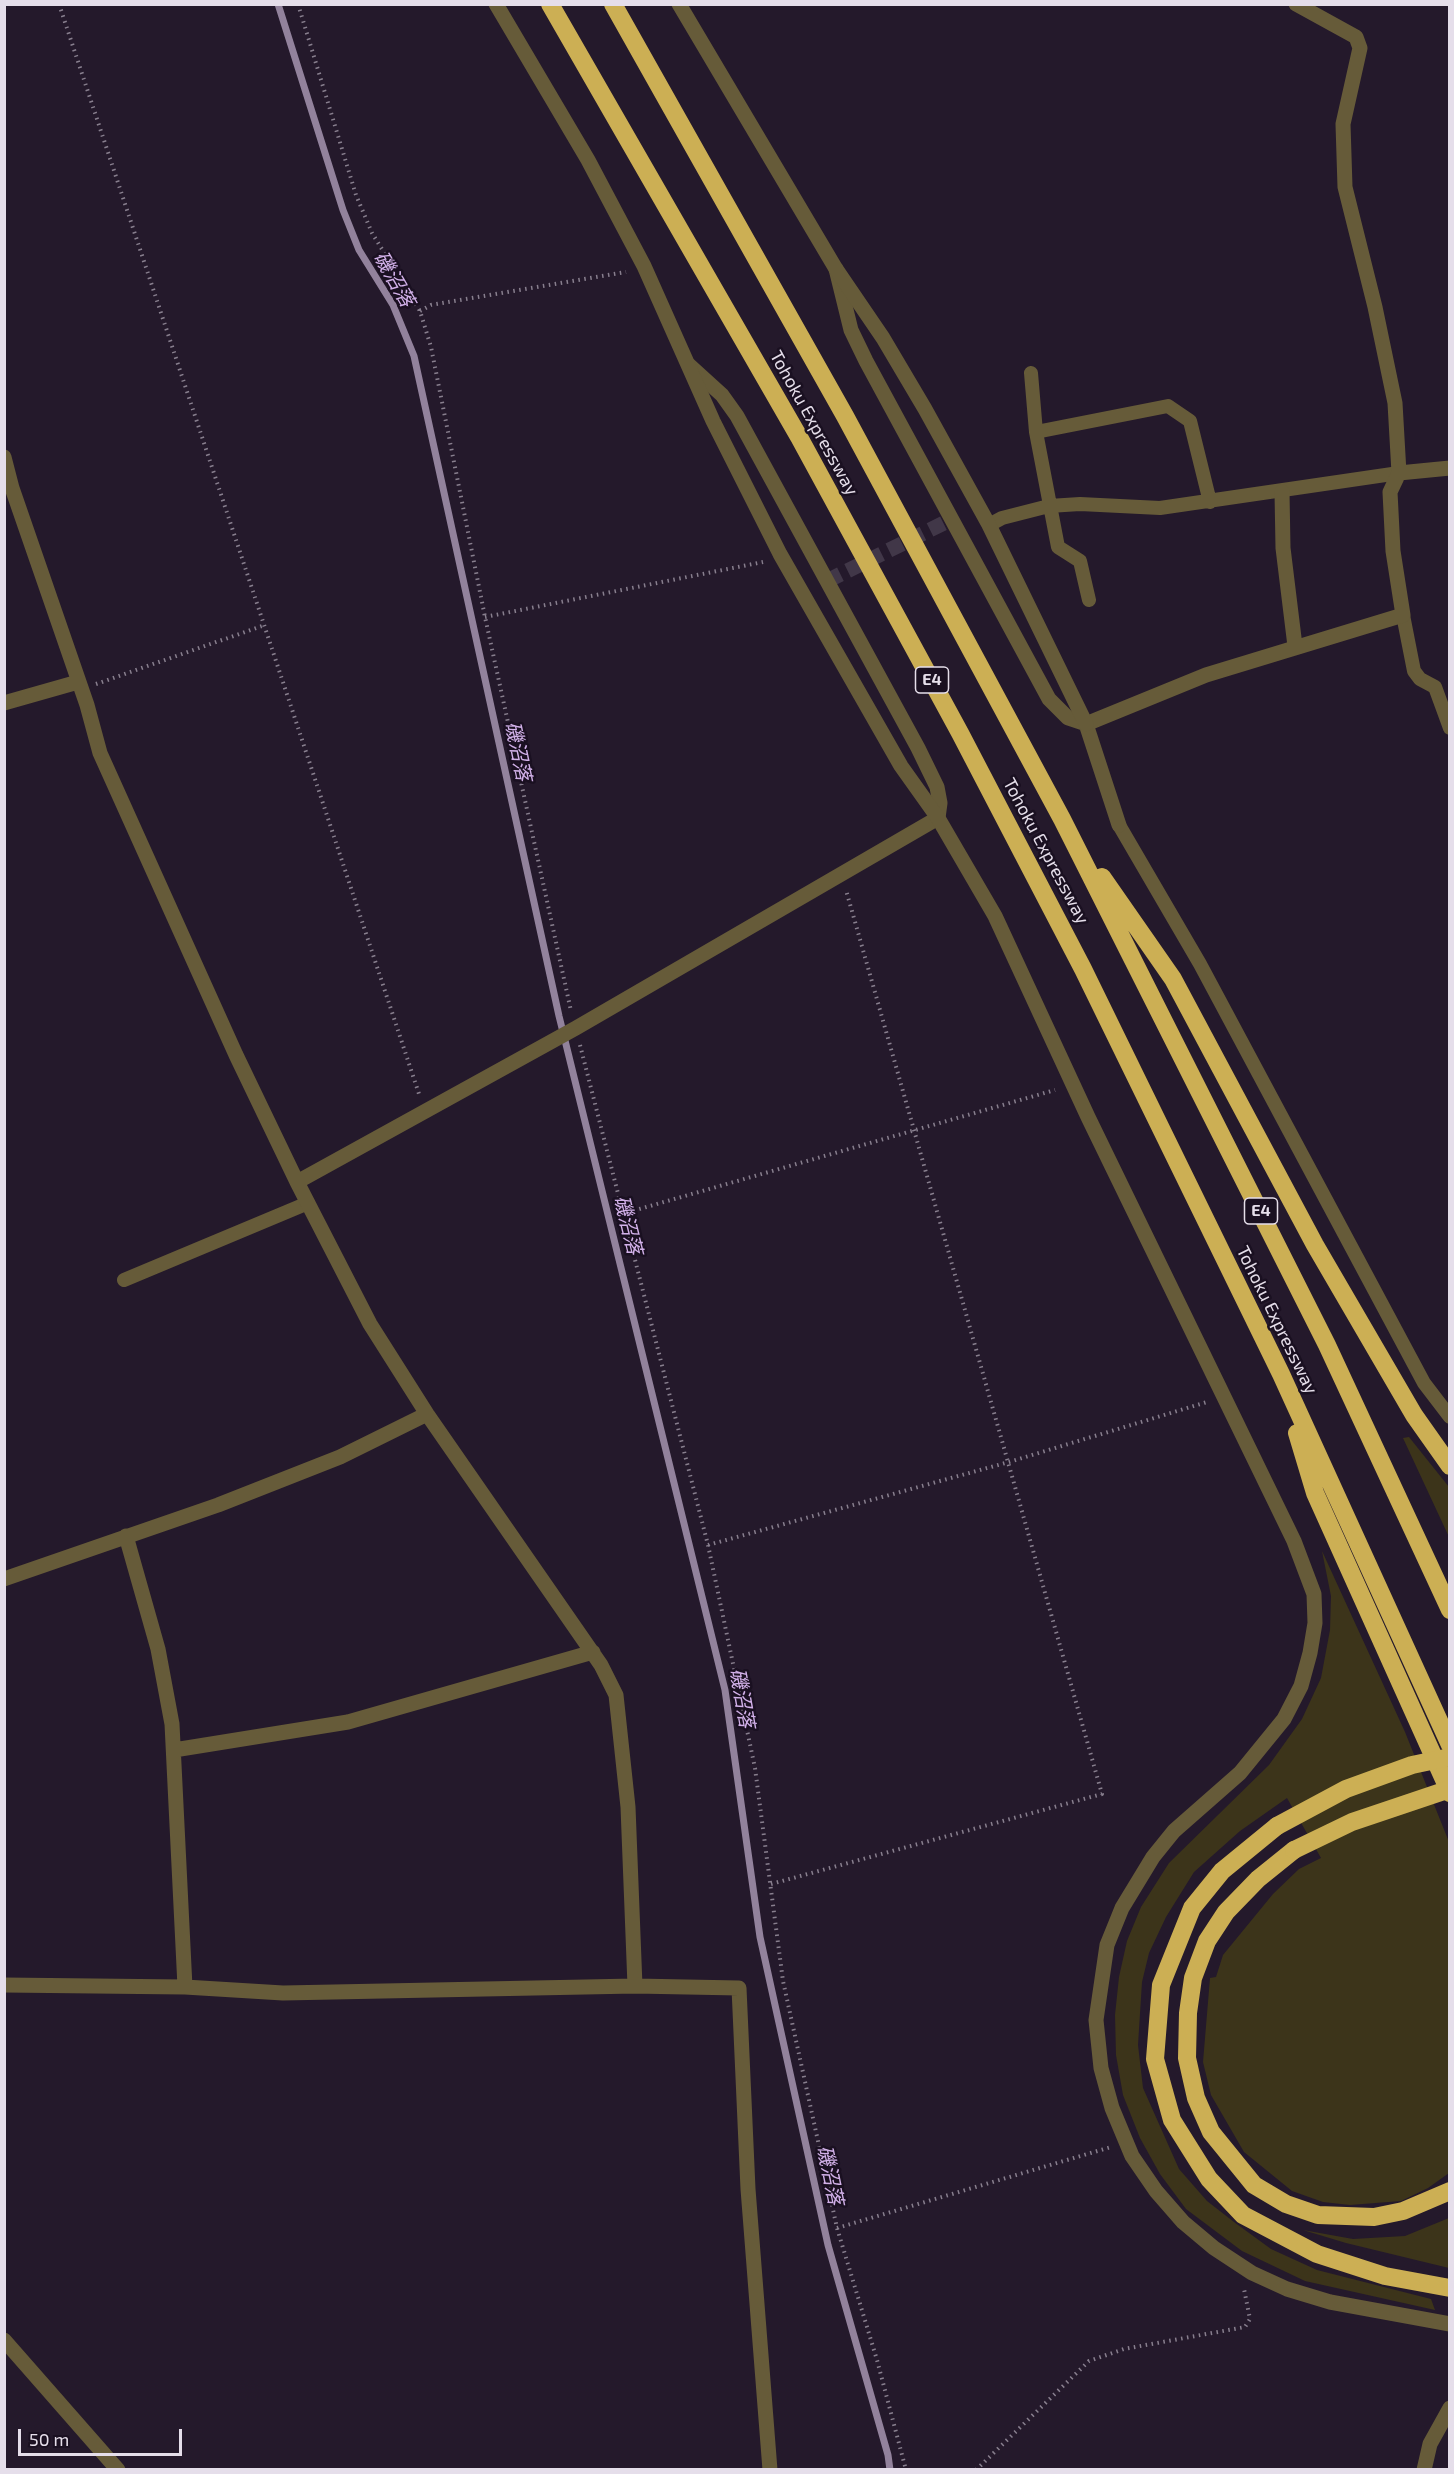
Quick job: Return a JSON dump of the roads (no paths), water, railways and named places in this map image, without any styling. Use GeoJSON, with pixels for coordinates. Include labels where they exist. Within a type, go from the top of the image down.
{"type":"FeatureCollection","features":[{"type":"Feature","properties":{"kind":"highway","name":"Tohoku Expressway"},"geometry":{"type":"LineString","coordinates":[[550,4],[799,437],[960,733],[1083,969],[1281,1374],[1449,1745]]}},
{"type":"Feature","properties":{"kind":"highway","name":"Tohoku Expressway"},"geometry":{"type":"LineString","coordinates":[[613,4],[840,405],[1062,819],[1322,1335],[1449,1610]]}},
{"type":"Feature","properties":{"kind":"highway"},"geometry":{"type":"LineString","coordinates":[[1062,819],[1173,979],[1315,1245],[1414,1415],[1449,1466]]}},
{"type":"Feature","properties":{"kind":"highway"},"geometry":{"type":"LineString","coordinates":[[1281,1374],[1315,1493],[1449,1791],[1352,1822],[1294,1850],[1258,1879],[1226,1912],[1207,1941],[1193,1978],[1188,2013],[1187,2058],[1196,2098],[1211,2132],[1254,2185],[1286,2204],[1318,2216],[1374,2217],[1403,2211],[1449,2191]]}},
{"type":"Feature","properties":{"kind":"highway"},"geometry":{"type":"LineString","coordinates":[[1449,1757],[1412,1765],[1346,1789],[1277,1826],[1222,1871],[1192,1908],[1161,1985],[1155,2059],[1172,2120],[1209,2179],[1243,2215],[1317,2254],[1386,2276],[1449,2288]]}},
{"type":"Feature","properties":{"kind":"street"},"geometry":{"type":"LineString","coordinates":[[496,4],[588,160],[644,266],[713,421],[780,554],[901,766],[938,818],[994,916],[1304,1563],[1314,1594],[1315,1623],[1301,1686],[1284,1719],[1240,1773],[1174,1832],[1153,1857],[1122,1908],[1107,1945],[1096,2020],[1101,2068],[1112,2108],[1125,2140],[1132,2156],[1156,2191],[1183,2222],[1214,2248],[1252,2273],[1287,2289],[1330,2302],[1449,2324]]}},
{"type":"Feature","properties":{"kind":"street"},"geometry":{"type":"LineString","coordinates":[[679,4],[836,269],[919,399],[989,525],[1086,724],[1119,825]]}},
{"type":"Feature","properties":{"kind":"street"},"geometry":{"type":"LineString","coordinates":[[836,269],[851,330],[1049,699],[1068,718],[1086,724],[1206,675],[1295,646],[1403,615],[1393,551],[1390,492],[1399,473],[1395,403],[1376,307],[1345,187],[1343,124],[1360,48],[1356,37],[1296,4]]}},
{"type":"Feature","properties":{"kind":"street"},"geometry":{"type":"LineString","coordinates":[[689,365],[722,395],[737,416],[918,748],[937,787],[940,802],[938,818]]}},
{"type":"Feature","properties":{"kind":"street"},"geometry":{"type":"LineString","coordinates":[[4,457],[12,488],[100,753],[297,1182],[370,1324],[427,1414],[593,1652],[616,1695],[628,1807],[634,1986]]}},
{"type":"Feature","properties":{"kind":"street"},"geometry":{"type":"LineString","coordinates":[[1399,473],[1449,468]]}},
{"type":"Feature","properties":{"kind":"street"},"geometry":{"type":"LineString","coordinates":[[1282,492],[1283,548],[1295,646]]}},
{"type":"Feature","properties":{"kind":"street"},"geometry":{"type":"LineString","coordinates":[[4,703],[78,682]]}},
{"type":"Feature","properties":{"kind":"street"},"geometry":{"type":"LineString","coordinates":[[297,1182],[574,1029],[938,818]]}},
{"type":"Feature","properties":{"kind":"street"},"geometry":{"type":"LineString","coordinates":[[4,1579],[218,1505],[340,1457],[427,1414]]}},
{"type":"Feature","properties":{"kind":"street"},"geometry":{"type":"LineString","coordinates":[[126,1536],[158,1649],[174,1750],[185,1987]]}},
{"type":"Feature","properties":{"kind":"street"},"geometry":{"type":"LineString","coordinates":[[174,1750],[348,1722],[593,1652]]}},
{"type":"Feature","properties":{"kind":"street"},"geometry":{"type":"LineString","coordinates":[[4,1985],[185,1987],[294,1993],[634,1986],[739,1988],[748,2189],[770,2469]]}},
{"type":"Feature","properties":{"kind":"street"},"geometry":{"type":"LineString","coordinates":[[4,2340],[118,2469]]}},
{"type":"Feature","properties":{"kind":"street"},"geometry":{"type":"LineString","coordinates":[[1424,2469],[1430,2444],[1449,2408]]}},
{"type":"Feature","properties":{"kind":"lane"},"geometry":{"type":"LineString","coordinates":[[1031,373],[1036,432],[1058,547],[1080,561],[1089,600]]}},
{"type":"Feature","properties":{"kind":"lane"},"geometry":{"type":"LineString","coordinates":[[1036,432],[1168,406],[1190,421],[1210,502]]}},
{"type":"Feature","properties":{"kind":"lane"},"geometry":{"type":"LineString","coordinates":[[989,525],[1002,518],[1049,506],[1080,504],[1160,508],[1282,492],[1399,473]]}},
{"type":"Feature","properties":{"kind":"lane"},"geometry":{"type":"LineString","coordinates":[[1403,615],[1414,671],[1420,679],[1435,687],[1449,728]]}},
{"type":"Feature","properties":{"kind":"lane"},"geometry":{"type":"LineString","coordinates":[[1119,825],[1200,964],[1424,1383],[1449,1417]]}},
{"type":"Feature","properties":{"kind":"lane"},"geometry":{"type":"LineString","coordinates":[[124,1280],[308,1203]]}},
{"type":"Feature","properties":{"kind":"waterway","name":"磯沼落"},"geometry":{"type":"LineString","coordinates":[[278,4],[343,210],[359,250],[393,305],[414,356],[559,1016],[725,1690],[760,1937],[828,2245],[888,2455],[890,2470]]}},
{"type":"Feature","properties":{"kind":"tunnel"},"geometry":{"type":"LineString","coordinates":[[827,581],[952,519]]}}]}
